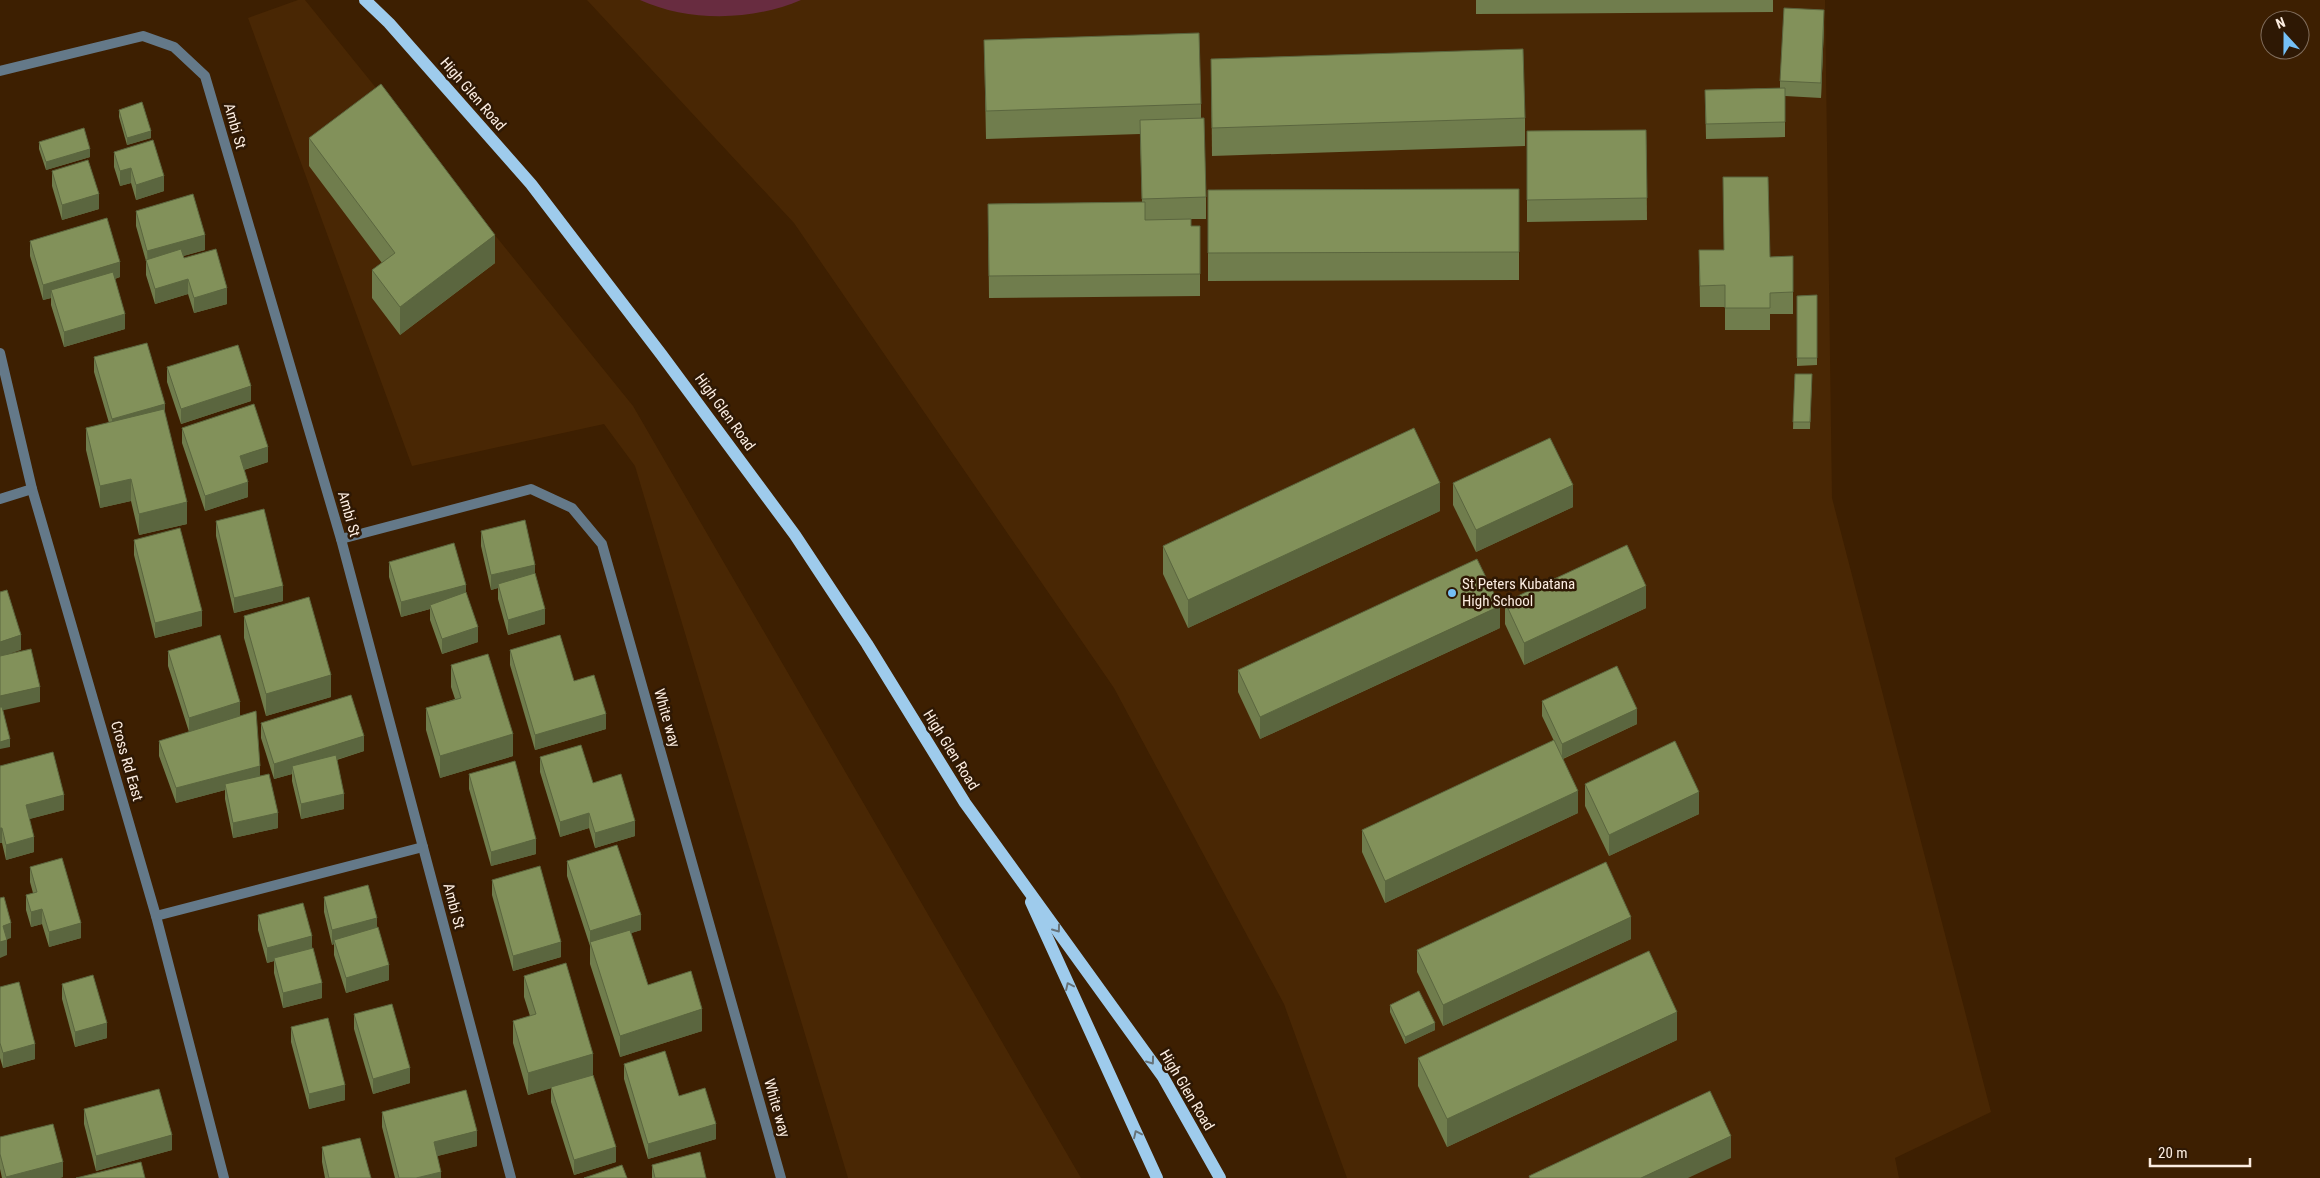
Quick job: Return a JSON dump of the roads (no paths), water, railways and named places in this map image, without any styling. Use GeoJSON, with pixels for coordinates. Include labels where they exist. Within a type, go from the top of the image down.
{"type":"FeatureCollection","features":[{"type":"Feature","properties":{"kind":"main road","name":"High Glen Road"},"geometry":{"type":"LineString","coordinates":[[365,0],[389,23],[531,184],[661,354],[795,535],[867,644],[965,803],[1163,1077],[1220,1178]]}},
{"type":"Feature","properties":{"kind":"main road","name":"High Glen Road"},"geometry":{"type":"LineString","coordinates":[[1018,875],[1157,1178]]}},
{"type":"Feature","properties":{"kind":"street","name":"Ambi St"},"geometry":{"type":"LineString","coordinates":[[0,71],[143,36],[174,47],[205,76],[341,539],[511,1178]]}},
{"type":"Feature","properties":{"kind":"street","name":"Cross Rd East"},"geometry":{"type":"LineString","coordinates":[[0,354],[32,489],[156,916],[224,1178]]}},
{"type":"Feature","properties":{"kind":"street"},"geometry":{"type":"LineString","coordinates":[[0,499],[32,489]]}},
{"type":"Feature","properties":{"kind":"street","name":"White way"},"geometry":{"type":"LineString","coordinates":[[341,539],[531,489],[572,508],[602,544],[781,1178]]}},
{"type":"Feature","properties":{"kind":"street"},"geometry":{"type":"LineString","coordinates":[[156,916],[423,847]]}},
{"type":"Feature","properties":{"kind":"place","name":"St Peters Kubatana High School"},"geometry":{"type":"Point","coordinates":[1452,593]}}]}
